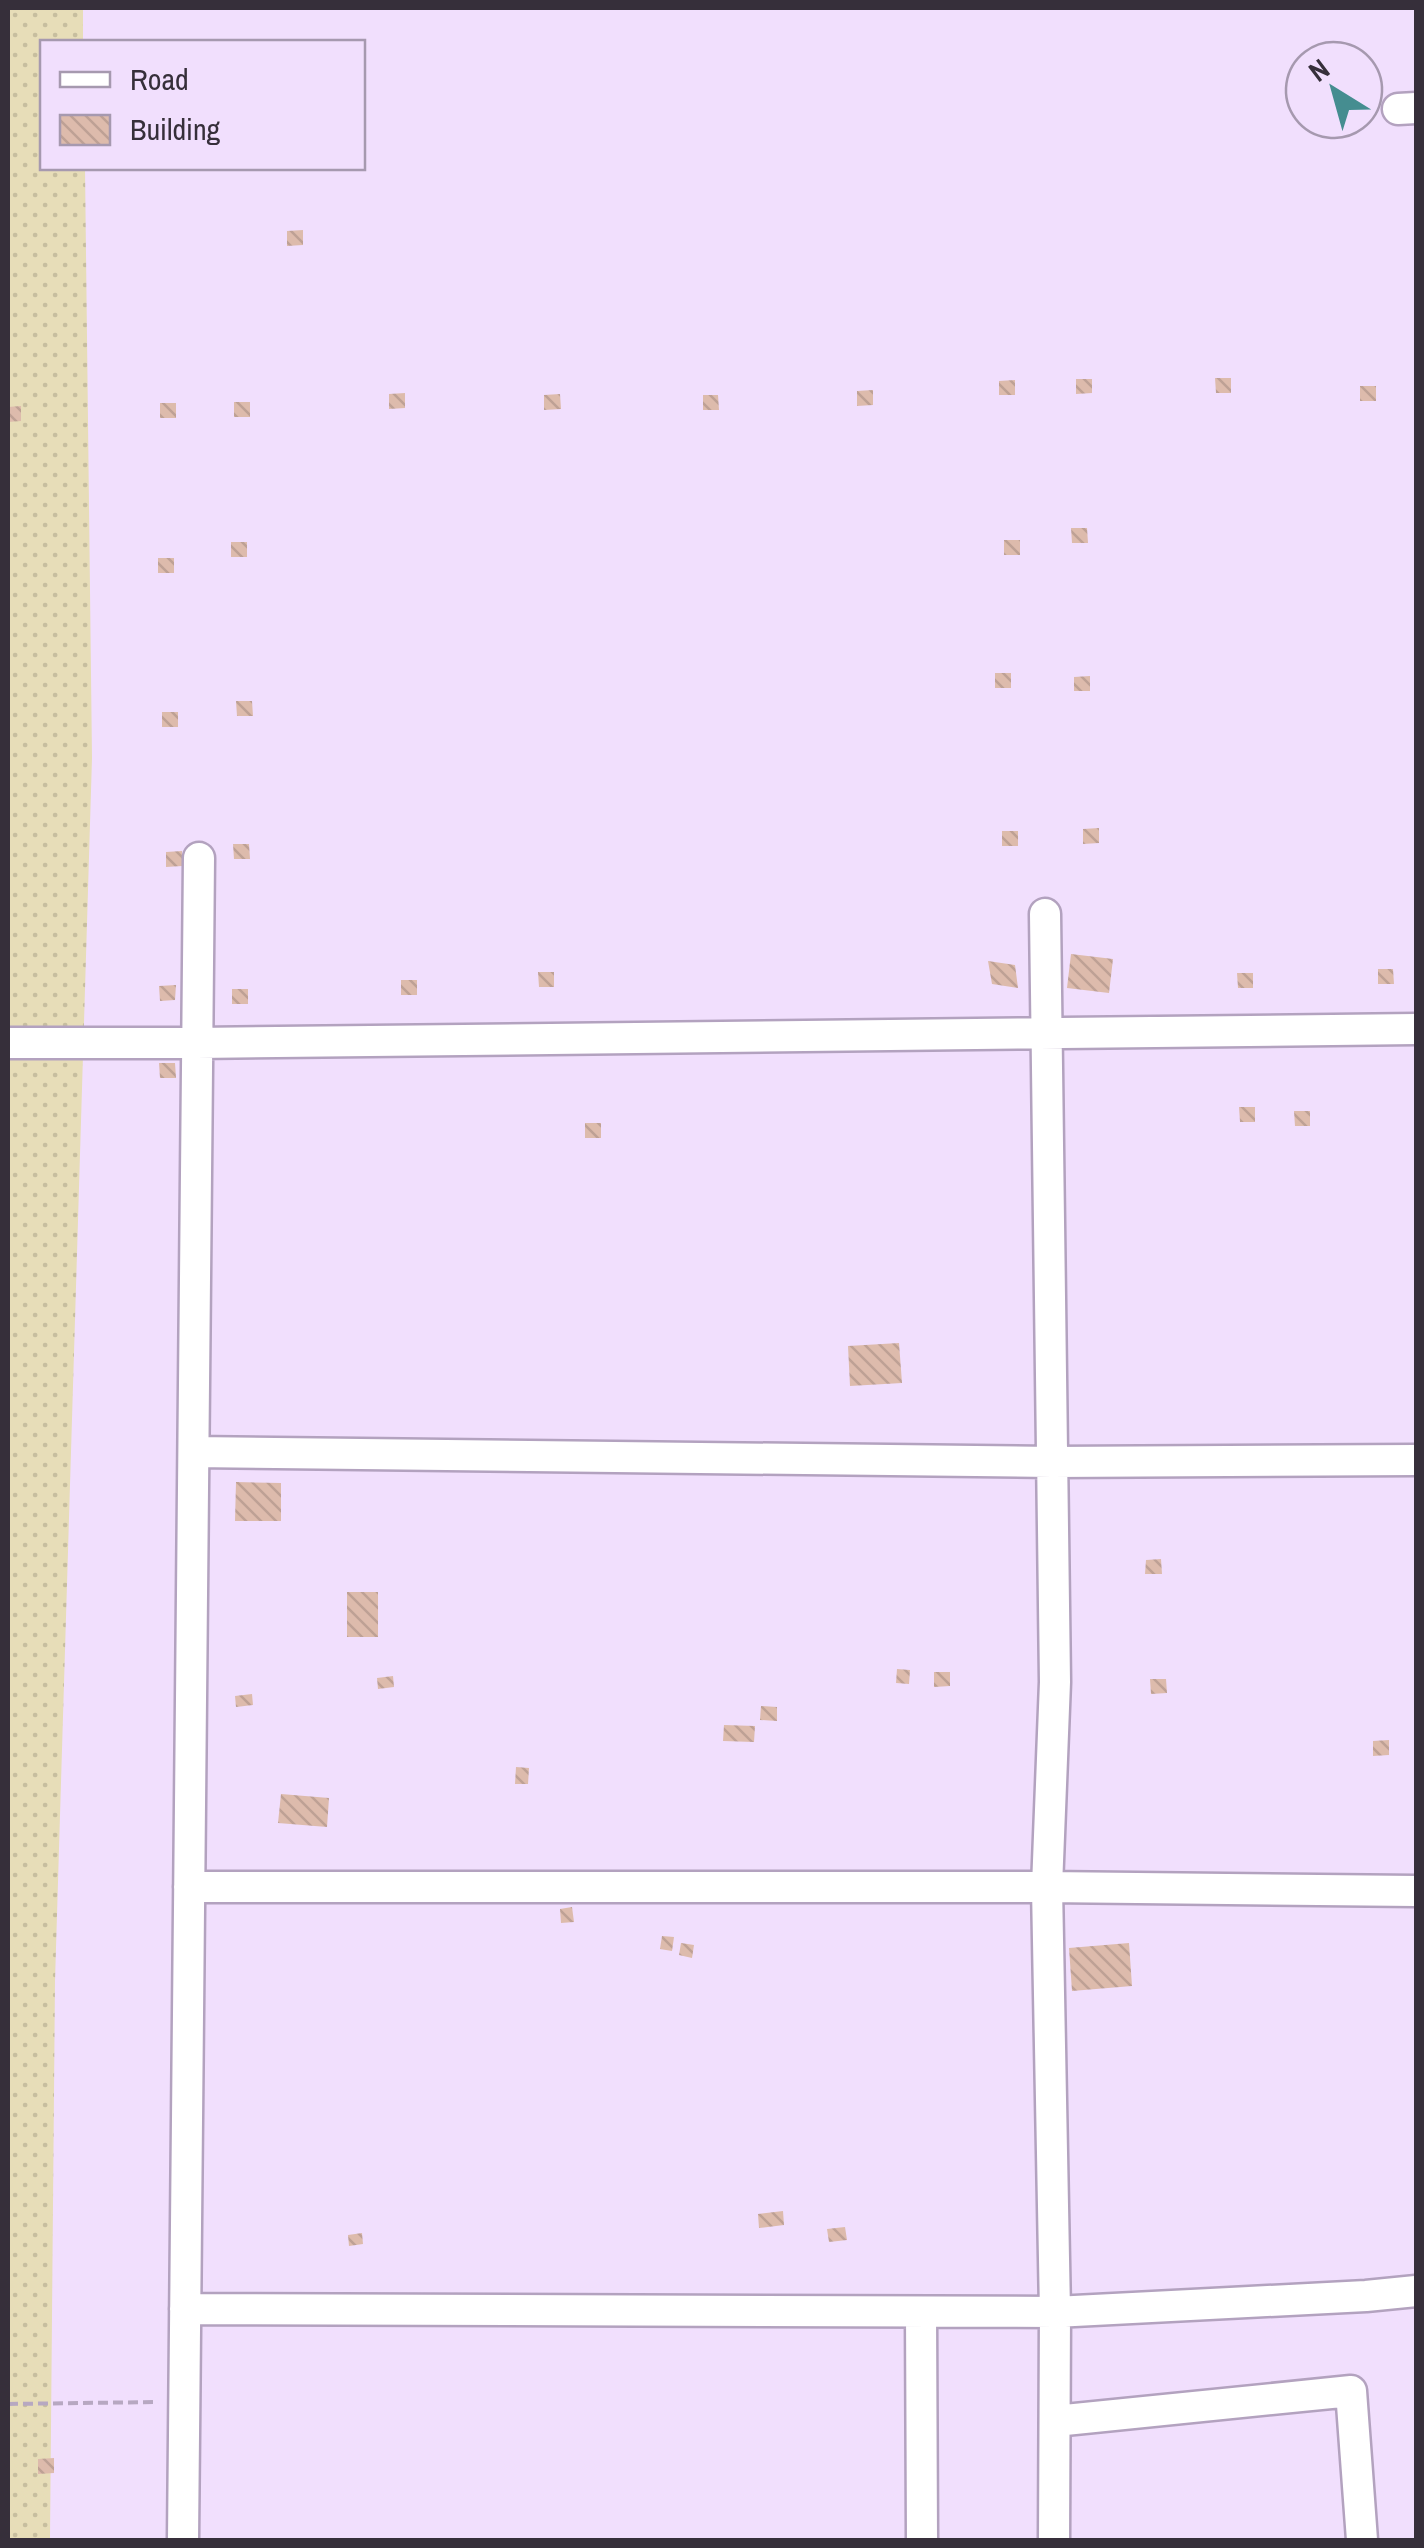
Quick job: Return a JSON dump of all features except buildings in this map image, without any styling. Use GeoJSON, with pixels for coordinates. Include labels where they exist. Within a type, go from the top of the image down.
{"type":"FeatureCollection","features":[{"type":"Feature","properties":{"kind":"street"},"geometry":{"type":"LineString","coordinates":[[183,2540],[199,858]]}},
{"type":"Feature","properties":{"kind":"street"},"geometry":{"type":"LineString","coordinates":[[1045,914],[1055,1682],[1046,1887],[1055,2312],[1054,2540]]}},
{"type":"Feature","properties":{"kind":"street"},"geometry":{"type":"LineString","coordinates":[[8,1042],[1416,1029]]}},
{"type":"Feature","properties":{"kind":"street"},"geometry":{"type":"LineString","coordinates":[[194,1452],[1052,1462],[1416,1460]]}},
{"type":"Feature","properties":{"kind":"street"},"geometry":{"type":"LineString","coordinates":[[189,1887],[1416,1891]]}},
{"type":"Feature","properties":{"kind":"street"},"geometry":{"type":"LineString","coordinates":[[185,2308],[1055,2312],[1416,2291]]}},
{"type":"Feature","properties":{"kind":"street"},"geometry":{"type":"LineString","coordinates":[[921,2312],[922,2540]]}},
{"type":"Feature","properties":{"kind":"street"},"geometry":{"type":"LineString","coordinates":[[1055,2420],[1351,2390],[1362,2540]]}},
{"type":"Feature","properties":{"kind":"path"},"geometry":{"type":"LineString","coordinates":[[8,2404],[162,2402],[184,2398]]}},
{"type":"Feature","properties":{"kind":"sand"},"geometry":{"type":"Polygon","coordinates":[[[8,8],[83,8],[83,40],[40,40],[40,170],[85,170],[92,758],[55,1981],[50,2540],[8,2540],[8,8]]]}}]}
